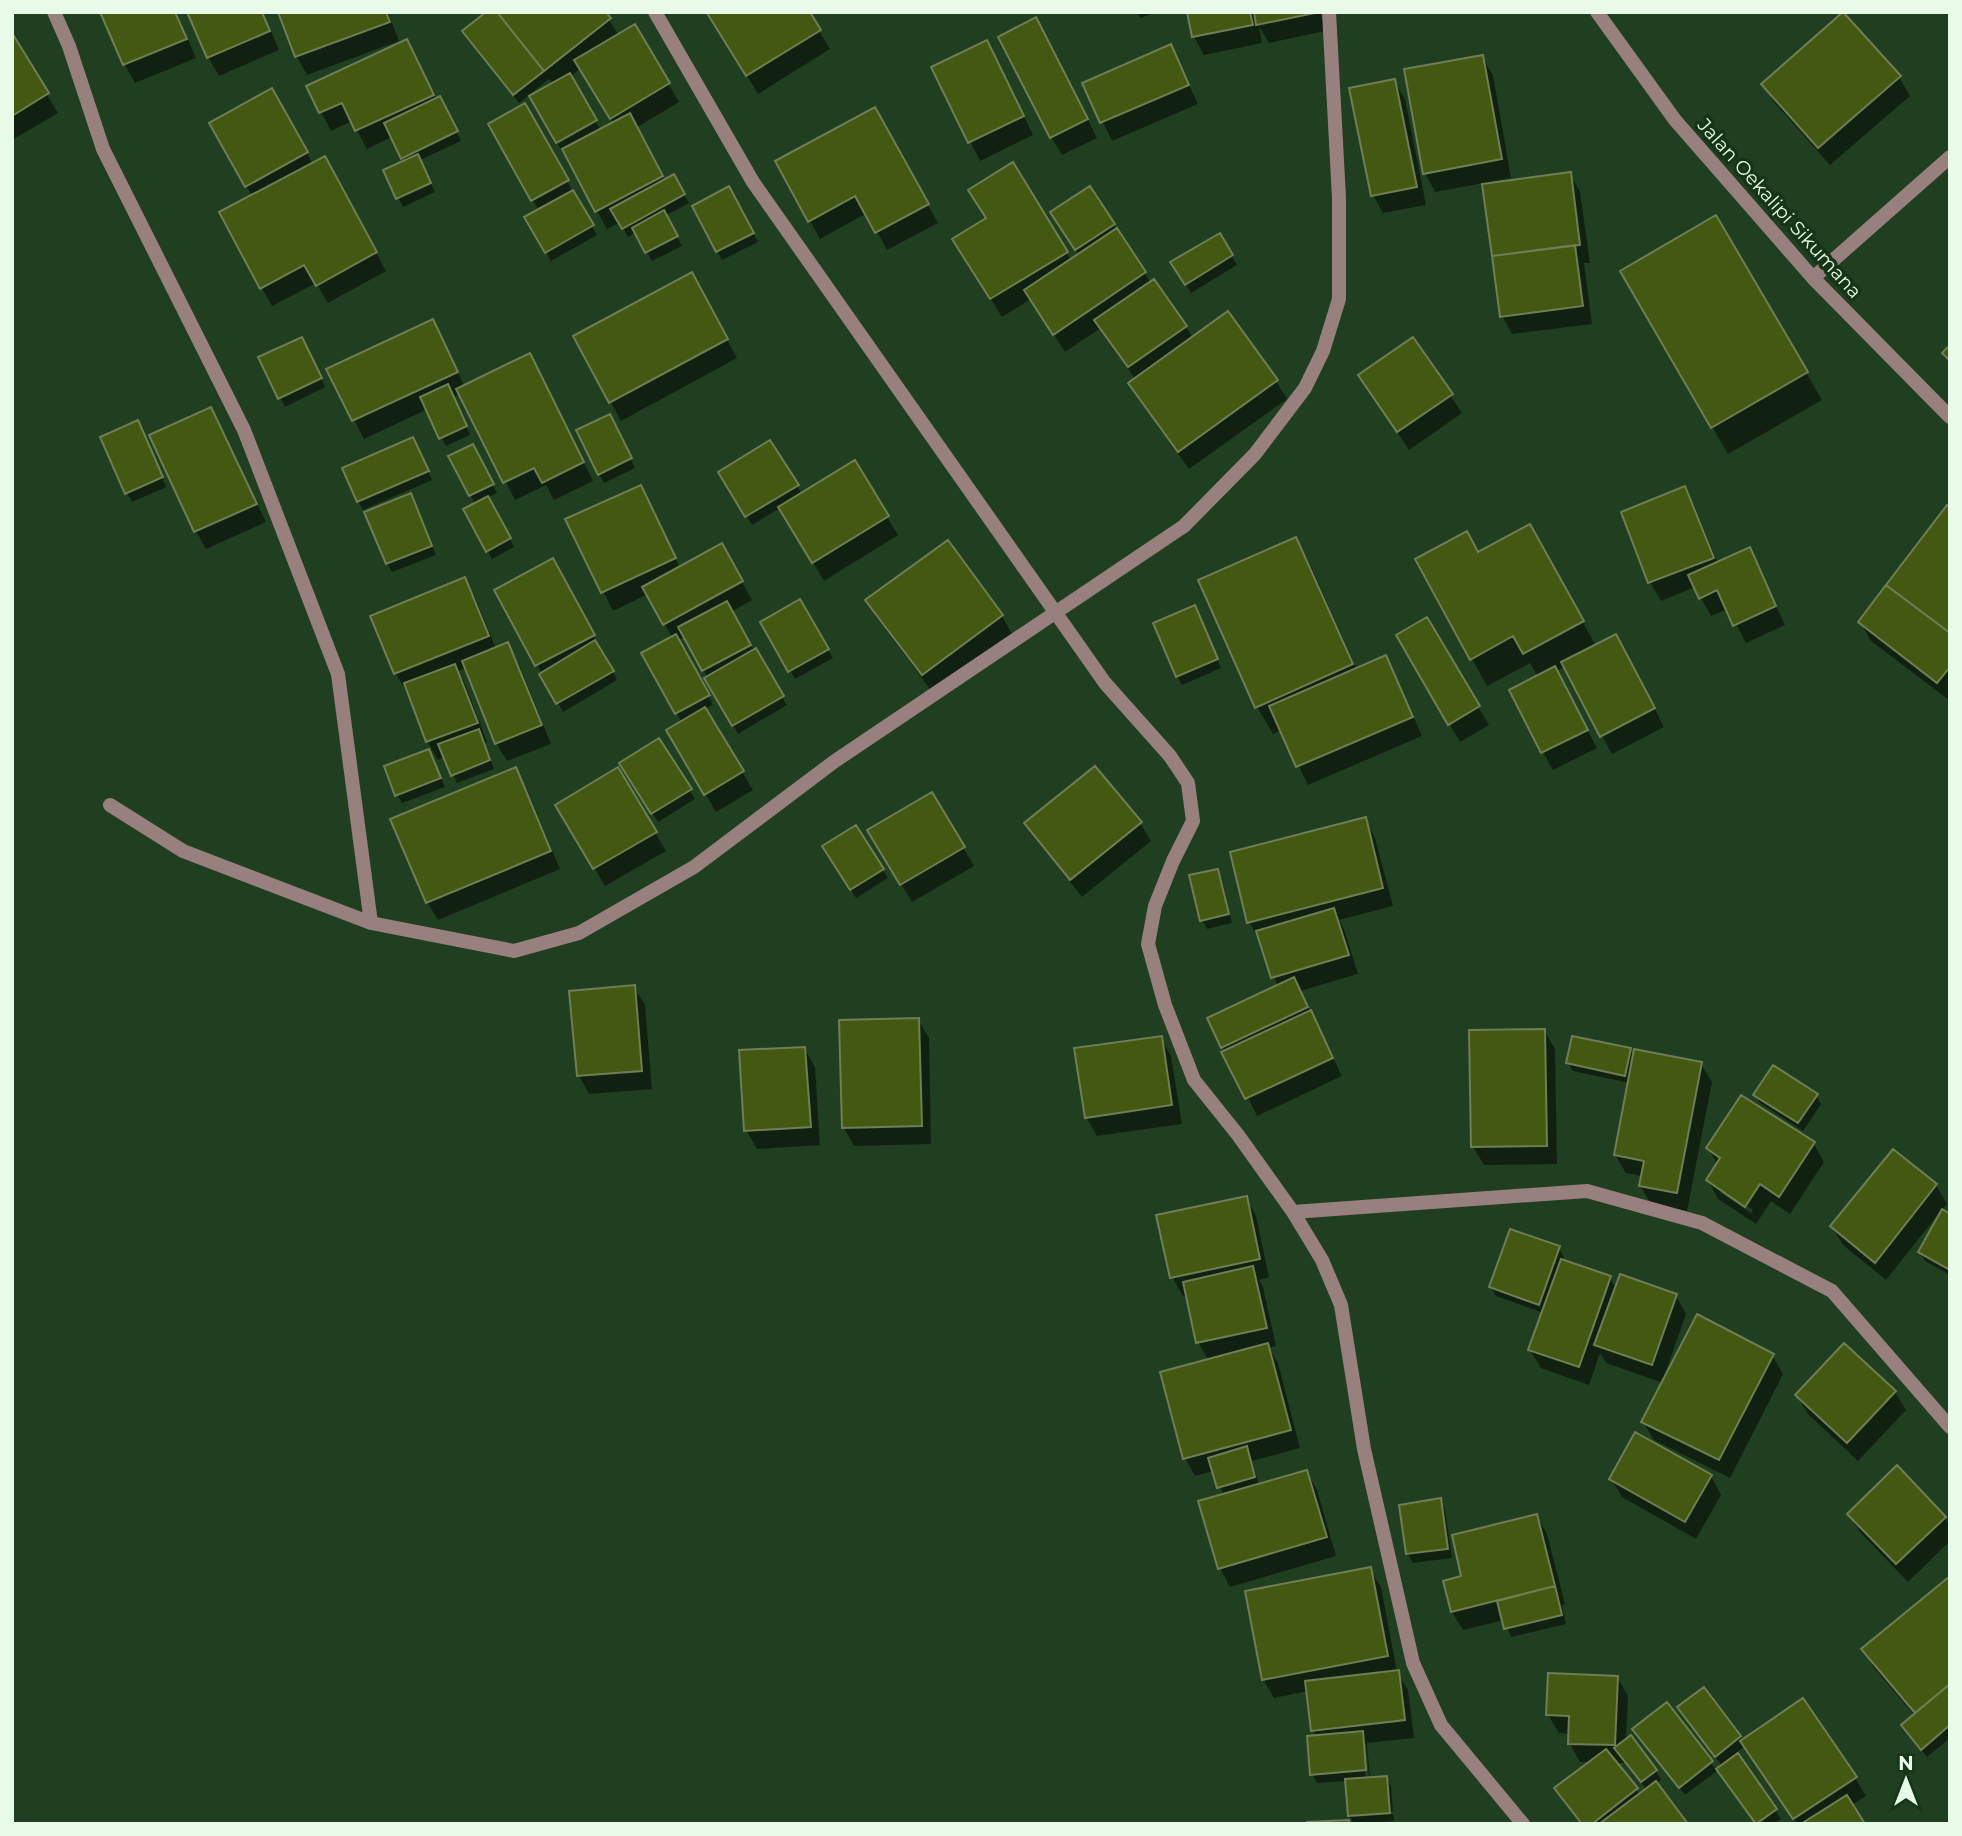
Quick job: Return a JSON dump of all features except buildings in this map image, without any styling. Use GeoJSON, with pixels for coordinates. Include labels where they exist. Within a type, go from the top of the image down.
{"type":"FeatureCollection","features":[{"type":"Feature","properties":{"kind":"street"},"geometry":{"type":"LineString","coordinates":[[54,12],[69,46],[103,149],[244,430],[338,674],[371,923]]}},
{"type":"Feature","properties":{"kind":"street"},"geometry":{"type":"LineString","coordinates":[[655,12],[753,182],[1105,682],[1170,756],[1188,783],[1193,821],[1173,860],[1155,906],[1148,944],[1165,1005],[1194,1080],[1238,1135],[1293,1212],[1322,1260],[1340,1305],[1364,1449],[1413,1663],[1441,1725],[1523,1824]]}},
{"type":"Feature","properties":{"kind":"street"},"geometry":{"type":"LineString","coordinates":[[110,806],[183,851],[371,923],[513,951],[579,933],[694,867],[835,761],[1184,526],[1255,454],[1305,388],[1323,351],[1339,299],[1339,198],[1329,12]]}},
{"type":"Feature","properties":{"kind":"street","name":"Jalan Oekalipi Sikumana"},"geometry":{"type":"LineString","coordinates":[[1597,12],[1675,120],[1813,278],[1950,417]]}},
{"type":"Feature","properties":{"kind":"street"},"geometry":{"type":"LineString","coordinates":[[1813,278],[1950,157]]}},
{"type":"Feature","properties":{"kind":"street"},"geometry":{"type":"LineString","coordinates":[[1293,1212],[1587,1191],[1702,1223],[1832,1291],[1950,1427]]}}]}
